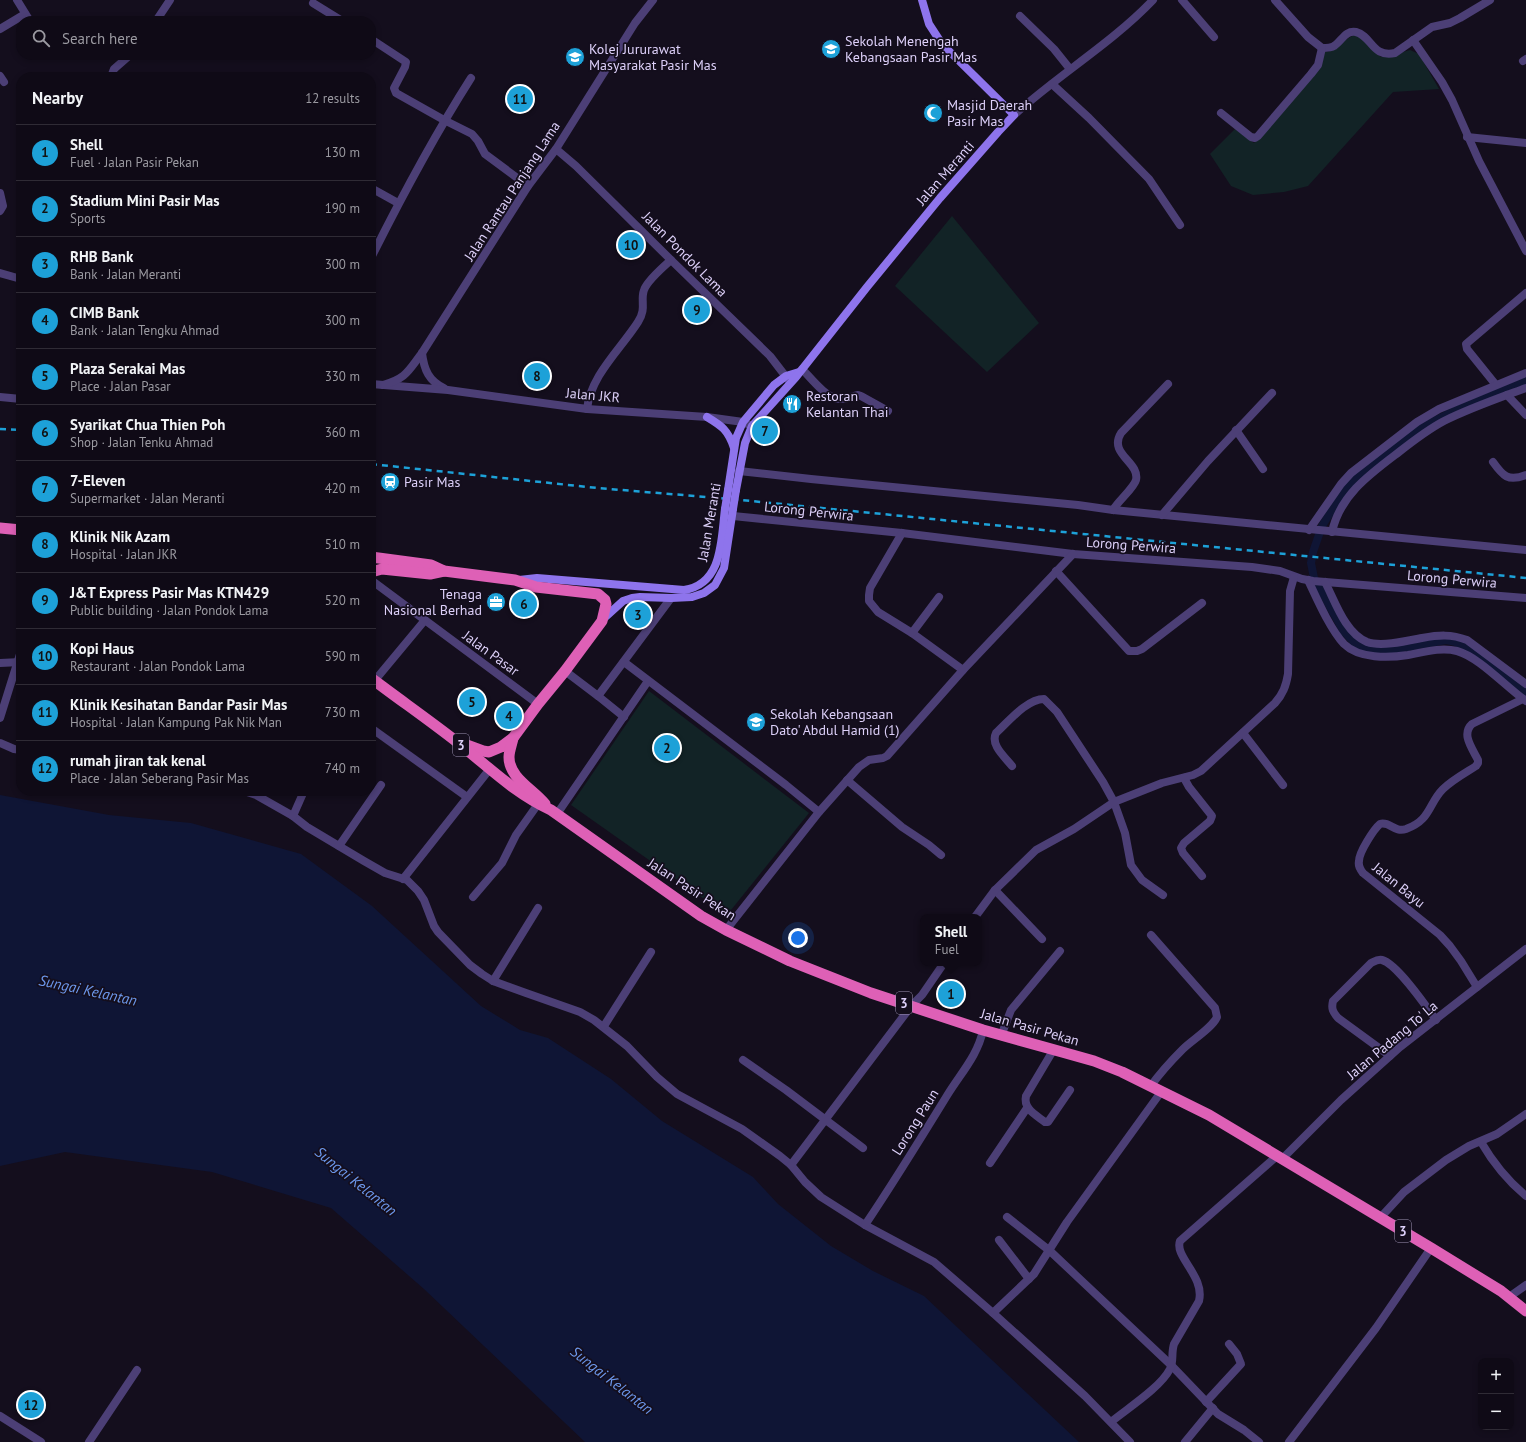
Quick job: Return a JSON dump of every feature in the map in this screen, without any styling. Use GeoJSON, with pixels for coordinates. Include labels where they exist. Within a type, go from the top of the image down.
{"type":"FeatureCollection","features":[{"type":"Feature","properties":{"kind":"highway"},"geometry":{"type":"LineString","coordinates":[[0,528],[16,530]]}},
{"type":"Feature","properties":{"kind":"highway"},"geometry":{"type":"LineString","coordinates":[[376,558],[431,565],[444,571],[515,580],[536,587],[598,594]]}},
{"type":"Feature","properties":{"kind":"highway"},"geometry":{"type":"LineString","coordinates":[[376,571],[382,569],[430,574],[444,571]]}},
{"type":"Feature","properties":{"kind":"highway"},"geometry":{"type":"LineString","coordinates":[[591,583],[598,594]]}},
{"type":"Feature","properties":{"kind":"highway","name":"3"},"geometry":{"type":"LineString","coordinates":[[458,742],[489,752],[501,747],[513,738],[602,621],[606,604],[605,600],[598,594]]}},
{"type":"Feature","properties":{"kind":"highway","name":"Jalan Pasir Pekan"},"geometry":{"type":"LineString","coordinates":[[376,684],[458,742],[489,770],[538,804],[554,812],[701,916],[726,930],[790,961],[871,993],[912,1005],[1001,1036],[1054,1049],[1094,1061],[1122,1072],[1209,1115],[1279,1157]]}},
{"type":"Feature","properties":{"kind":"highway","name":"3"},"geometry":{"type":"LineString","coordinates":[[513,738],[508,756],[515,774],[554,812]]}},
{"type":"Feature","properties":{"kind":"highway","name":"3"},"geometry":{"type":"LineString","coordinates":[[1279,1157],[1431,1248],[1509,1297],[1526,1311]]}},
{"type":"Feature","properties":{"kind":"main road"},"geometry":{"type":"LineString","coordinates":[[922,0],[929,24],[942,44],[1014,115]]}},
{"type":"Feature","properties":{"kind":"main road","name":"Jalan Meranti"},"geometry":{"type":"LineString","coordinates":[[602,621],[623,601],[640,597],[672,598],[697,596],[704,593],[718,582],[724,568],[732,490],[734,448],[736,438],[743,422],[766,394],[801,371],[866,287],[935,204],[1014,115]]}},
{"type":"Feature","properties":{"kind":"main road","name":"Jalan Meranti"},"geometry":{"type":"LineString","coordinates":[[732,490],[739,470],[745,443],[752,426],[789,379]]}},
{"type":"Feature","properties":{"kind":"main road"},"geometry":{"type":"LineString","coordinates":[[707,417],[728,432],[734,448]]}},
{"type":"Feature","properties":{"kind":"main road","name":"Jalan Meranti"},"geometry":{"type":"LineString","coordinates":[[515,580],[537,578],[684,590],[698,586],[709,576],[715,567],[730,512]]}},
{"type":"Feature","properties":{"kind":"main road"},"geometry":{"type":"LineString","coordinates":[[709,576],[718,582]]}},
{"type":"Feature","properties":{"kind":"street"},"geometry":{"type":"LineString","coordinates":[[17,0],[27,16]]}},
{"type":"Feature","properties":{"kind":"street"},"geometry":{"type":"LineString","coordinates":[[159,16],[170,0]]}},
{"type":"Feature","properties":{"kind":"street","name":"Jalan Rantau Panjang Lama"},"geometry":{"type":"LineString","coordinates":[[383,385],[395,382],[405,375],[422,354],[528,186],[556,149],[636,23],[653,0]]}},
{"type":"Feature","properties":{"kind":"street","name":"Jalan Meranti"},"geometry":{"type":"LineString","coordinates":[[1014,115],[1111,37],[1153,0]]}},
{"type":"Feature","properties":{"kind":"street"},"geometry":{"type":"LineString","coordinates":[[1182,0],[1214,37]]}},
{"type":"Feature","properties":{"kind":"street"},"geometry":{"type":"LineString","coordinates":[[1276,0],[1308,37],[1322,48],[1334,46],[1349,32],[1355,32],[1360,34],[1379,52],[1384,54],[1395,53],[1432,27],[1450,23],[1476,4],[1490,0]]}},
{"type":"Feature","properties":{"kind":"street"},"geometry":{"type":"LineString","coordinates":[[314,3],[334,16]]}},
{"type":"Feature","properties":{"kind":"street"},"geometry":{"type":"LineString","coordinates":[[1020,16],[1054,49],[1070,69]]}},
{"type":"Feature","properties":{"kind":"street"},"geometry":{"type":"LineString","coordinates":[[0,29],[16,23]]}},
{"type":"Feature","properties":{"kind":"street"},"geometry":{"type":"LineString","coordinates":[[1413,40],[1452,100],[1467,137],[1526,251]]}},
{"type":"Feature","properties":{"kind":"street"},"geometry":{"type":"LineString","coordinates":[[376,42],[406,62],[394,88],[396,93],[472,134],[478,141],[485,154],[528,186]]}},
{"type":"Feature","properties":{"kind":"street"},"geometry":{"type":"LineString","coordinates":[[1221,113],[1251,137],[1258,136],[1318,64],[1322,48]]}},
{"type":"Feature","properties":{"kind":"street"},"geometry":{"type":"LineString","coordinates":[[113,72],[114,69],[124,60]]}},
{"type":"Feature","properties":{"kind":"street"},"geometry":{"type":"LineString","coordinates":[[376,249],[398,203],[444,120],[471,78]]}},
{"type":"Feature","properties":{"kind":"street"},"geometry":{"type":"LineString","coordinates":[[1052,84],[1089,118],[1149,179],[1180,225]]}},
{"type":"Feature","properties":{"kind":"street"},"geometry":{"type":"LineString","coordinates":[[1467,137],[1526,143]]}},
{"type":"Feature","properties":{"kind":"street","name":"Jalan Pondok Lama"},"geometry":{"type":"LineString","coordinates":[[556,149],[582,171],[770,356],[789,379]]}},
{"type":"Feature","properties":{"kind":"street"},"geometry":{"type":"LineString","coordinates":[[376,191],[398,203]]}},
{"type":"Feature","properties":{"kind":"street"},"geometry":{"type":"LineString","coordinates":[[0,193],[3,206],[0,211]]}},
{"type":"Feature","properties":{"kind":"street"},"geometry":{"type":"LineString","coordinates":[[376,240],[380,241]]}},
{"type":"Feature","properties":{"kind":"street"},"geometry":{"type":"LineString","coordinates":[[587,409],[591,394],[600,375],[641,315],[644,308],[643,294],[646,286],[671,260]]}},
{"type":"Feature","properties":{"kind":"street"},"geometry":{"type":"LineString","coordinates":[[0,273],[16,278]]}},
{"type":"Feature","properties":{"kind":"street"},"geometry":{"type":"LineString","coordinates":[[1496,385],[1467,349],[1466,344],[1526,293]]}},
{"type":"Feature","properties":{"kind":"street"},"geometry":{"type":"LineString","coordinates":[[422,354],[423,365],[427,373],[436,384],[448,390]]}},
{"type":"Feature","properties":{"kind":"street"},"geometry":{"type":"LineString","coordinates":[[801,371],[832,397],[839,399],[858,395],[888,412]]}},
{"type":"Feature","properties":{"kind":"street"},"geometry":{"type":"LineString","coordinates":[[1312,530],[1341,484],[1361,464],[1428,414],[1526,373]]}},
{"type":"Feature","properties":{"kind":"street","name":"Jalan JKR"},"geometry":{"type":"LineString","coordinates":[[376,384],[448,390],[587,409],[707,417],[743,422],[752,426]]}},
{"type":"Feature","properties":{"kind":"street"},"geometry":{"type":"LineString","coordinates":[[1113,510],[1135,484],[1137,478],[1133,468],[1118,446],[1118,438],[1168,384]]}},
{"type":"Feature","properties":{"kind":"street"},"geometry":{"type":"LineString","coordinates":[[1330,532],[1338,512],[1350,495],[1373,472],[1425,432],[1445,421],[1526,388]]}},
{"type":"Feature","properties":{"kind":"street"},"geometry":{"type":"LineString","coordinates":[[1162,515],[1236,430],[1272,393]]}},
{"type":"Feature","properties":{"kind":"street"},"geometry":{"type":"LineString","coordinates":[[1508,395],[1526,415]]}},
{"type":"Feature","properties":{"kind":"street"},"geometry":{"type":"LineString","coordinates":[[0,398],[16,399]]}},
{"type":"Feature","properties":{"kind":"street"},"geometry":{"type":"LineString","coordinates":[[1236,430],[1263,469]]}},
{"type":"Feature","properties":{"kind":"street"},"geometry":{"type":"LineString","coordinates":[[1493,462],[1500,472],[1507,478],[1515,478],[1526,475]]}},
{"type":"Feature","properties":{"kind":"street"},"geometry":{"type":"LineString","coordinates":[[739,470],[811,479],[1078,505],[1162,515],[1526,550]]}},
{"type":"Feature","properties":{"kind":"street","name":"Lorong Perwira"},"geometry":{"type":"LineString","coordinates":[[730,512],[1073,554],[1252,567],[1280,571],[1294,577],[1324,582],[1526,598]]}},
{"type":"Feature","properties":{"kind":"street"},"geometry":{"type":"LineString","coordinates":[[902,533],[870,588],[868,594],[869,601],[878,612],[912,633],[963,670]]}},
{"type":"Feature","properties":{"kind":"street"},"geometry":{"type":"LineString","coordinates":[[726,930],[819,812],[847,780],[864,763],[887,756],[963,670],[1073,554]]}},
{"type":"Feature","properties":{"kind":"street"},"geometry":{"type":"LineString","coordinates":[[1056,571],[1129,651],[1137,651],[1142,649],[1202,603]]}},
{"type":"Feature","properties":{"kind":"street"},"geometry":{"type":"LineString","coordinates":[[977,914],[995,890],[1036,850],[1064,835],[1114,802],[1162,783],[1184,778],[1200,771],[1275,703],[1281,696],[1288,674],[1290,591],[1294,577]]}},
{"type":"Feature","properties":{"kind":"street"},"geometry":{"type":"LineString","coordinates":[[1311,580],[1325,615],[1345,645],[1359,652],[1372,656],[1395,657],[1434,650],[1458,651],[1481,665],[1524,700]]}},
{"type":"Feature","properties":{"kind":"street"},"geometry":{"type":"LineString","coordinates":[[1324,582],[1346,622],[1359,638],[1377,644],[1408,641],[1444,634],[1457,636],[1467,640],[1526,684]]}},
{"type":"Feature","properties":{"kind":"street","name":"Jalan Pasar"},"geometry":{"type":"LineString","coordinates":[[376,584],[538,704]]}},
{"type":"Feature","properties":{"kind":"street"},"geometry":{"type":"LineString","coordinates":[[912,633],[939,597]]}},
{"type":"Feature","properties":{"kind":"street"},"geometry":{"type":"LineString","coordinates":[[598,696],[672,598]]}},
{"type":"Feature","properties":{"kind":"street"},"geometry":{"type":"LineString","coordinates":[[376,676],[425,620]]}},
{"type":"Feature","properties":{"kind":"street"},"geometry":{"type":"LineString","coordinates":[[0,663],[16,662]]}},
{"type":"Feature","properties":{"kind":"street"},"geometry":{"type":"LineString","coordinates":[[624,662],[648,682],[786,785],[819,812]]}},
{"type":"Feature","properties":{"kind":"street"},"geometry":{"type":"LineString","coordinates":[[0,718],[16,671]]}},
{"type":"Feature","properties":{"kind":"street"},"geometry":{"type":"LineString","coordinates":[[565,671],[624,716]]}},
{"type":"Feature","properties":{"kind":"street"},"geometry":{"type":"LineString","coordinates":[[554,812],[648,682]]}},
{"type":"Feature","properties":{"kind":"street"},"geometry":{"type":"LineString","coordinates":[[1012,766],[996,744],[994,736],[996,732],[1030,702],[1037,698],[1044,698],[1057,712],[1103,782],[1114,802],[1125,833],[1131,865],[1142,880],[1163,895]]}},
{"type":"Feature","properties":{"kind":"street","name":"Jalan Bayu"},"geometry":{"type":"LineString","coordinates":[[1477,987],[1450,946],[1416,916],[1362,873],[1359,868],[1359,861],[1361,854],[1380,824],[1386,823],[1395,829],[1400,830],[1413,826],[1427,814],[1441,790],[1476,766],[1478,760],[1468,740],[1467,734],[1468,728],[1472,724],[1524,700]]}},
{"type":"Feature","properties":{"kind":"street"},"geometry":{"type":"LineString","coordinates":[[376,732],[466,797]]}},
{"type":"Feature","properties":{"kind":"street"},"geometry":{"type":"LineString","coordinates":[[1243,733],[1283,785]]}},
{"type":"Feature","properties":{"kind":"street"},"geometry":{"type":"LineString","coordinates":[[0,742],[16,749]]}},
{"type":"Feature","properties":{"kind":"street"},"geometry":{"type":"LineString","coordinates":[[403,879],[466,797],[489,770]]}},
{"type":"Feature","properties":{"kind":"street"},"geometry":{"type":"LineString","coordinates":[[1184,778],[1189,787],[1212,816],[1210,821],[1184,843],[1181,848],[1182,853],[1202,876]]}},
{"type":"Feature","properties":{"kind":"street"},"geometry":{"type":"LineString","coordinates":[[847,780],[902,827],[929,845],[940,855]]}},
{"type":"Feature","properties":{"kind":"street"},"geometry":{"type":"LineString","coordinates":[[376,792],[381,785]]}},
{"type":"Feature","properties":{"kind":"street"},"geometry":{"type":"LineString","coordinates":[[258,796],[385,873],[403,879],[412,884],[424,900],[434,926],[438,932],[470,965],[482,974],[493,980],[580,1012],[604,1026],[677,1094],[763,1143],[791,1165],[805,1182],[821,1197],[865,1225],[934,1262],[993,1313],[1111,1422],[1130,1442]]}},
{"type":"Feature","properties":{"kind":"street"},"geometry":{"type":"LineString","coordinates":[[292,816],[302,796]]}},
{"type":"Feature","properties":{"kind":"street"},"geometry":{"type":"LineString","coordinates":[[339,846],[373,796]]}},
{"type":"Feature","properties":{"kind":"street"},"geometry":{"type":"LineString","coordinates":[[473,898],[502,863],[516,836],[538,804]]}},
{"type":"Feature","properties":{"kind":"street"},"geometry":{"type":"LineString","coordinates":[[995,890],[1042,939]]}},
{"type":"Feature","properties":{"kind":"street"},"geometry":{"type":"LineString","coordinates":[[493,980],[538,908]]}},
{"type":"Feature","properties":{"kind":"street"},"geometry":{"type":"LineString","coordinates":[[1150,1086],[1170,1062],[1212,1025],[1217,1017],[1215,1008],[1151,935]]}},
{"type":"Feature","properties":{"kind":"street","name":"Jalan Padang To' La"},"geometry":{"type":"LineString","coordinates":[[1172,1365],[1172,1351],[1174,1344],[1199,1301],[1200,1295],[1199,1284],[1178,1247],[1180,1241],[1279,1157],[1390,1056],[1526,949]]}},
{"type":"Feature","properties":{"kind":"street"},"geometry":{"type":"LineString","coordinates":[[1001,1036],[1011,1010],[1060,951]]}},
{"type":"Feature","properties":{"kind":"street"},"geometry":{"type":"LineString","coordinates":[[604,1026],[652,952]]}},
{"type":"Feature","properties":{"kind":"street"},"geometry":{"type":"LineString","coordinates":[[1390,1056],[1338,1018],[1331,1007],[1333,1001],[1371,963],[1376,960],[1382,960],[1388,963],[1406,980],[1436,1020]]}},
{"type":"Feature","properties":{"kind":"street"},"geometry":{"type":"LineString","coordinates":[[791,1165],[912,1005],[922,995],[942,966]]}},
{"type":"Feature","properties":{"kind":"street","name":"Lorong Paun"},"geometry":{"type":"LineString","coordinates":[[865,1225],[970,1062],[980,1041],[983,1030]]}},
{"type":"Feature","properties":{"kind":"street"},"geometry":{"type":"LineString","coordinates":[[1054,1049],[1026,1096],[1025,1101],[1027,1108],[1045,1122],[1048,1122],[1070,1090]]}},
{"type":"Feature","properties":{"kind":"street"},"geometry":{"type":"LineString","coordinates":[[743,1060],[863,1148]]}},
{"type":"Feature","properties":{"kind":"street"},"geometry":{"type":"LineString","coordinates":[[993,1313],[1030,1279],[1050,1251],[1071,1216],[1161,1092]]}},
{"type":"Feature","properties":{"kind":"street"},"geometry":{"type":"LineString","coordinates":[[990,1163],[1027,1108]]}},
{"type":"Feature","properties":{"kind":"street"},"geometry":{"type":"LineString","coordinates":[[1380,1218],[1389,1206],[1425,1175],[1459,1152],[1497,1134],[1526,1114]]}},
{"type":"Feature","properties":{"kind":"street"},"geometry":{"type":"LineString","coordinates":[[1481,1142],[1516,1188],[1526,1196]]}},
{"type":"Feature","properties":{"kind":"street"},"geometry":{"type":"LineString","coordinates":[[1007,1217],[1050,1251],[1172,1365],[1206,1402],[1226,1419],[1244,1430],[1259,1442]]}},
{"type":"Feature","properties":{"kind":"street"},"geometry":{"type":"LineString","coordinates":[[999,1240],[1030,1279]]}},
{"type":"Feature","properties":{"kind":"street"},"geometry":{"type":"LineString","coordinates":[[1289,1442],[1376,1328],[1431,1248]]}},
{"type":"Feature","properties":{"kind":"street"},"geometry":{"type":"LineString","coordinates":[[1509,1297],[1526,1285]]}},
{"type":"Feature","properties":{"kind":"street"},"geometry":{"type":"LineString","coordinates":[[1206,1402],[1241,1364],[1238,1354],[1229,1344]]}},
{"type":"Feature","properties":{"kind":"street"},"geometry":{"type":"LineString","coordinates":[[1111,1422],[1164,1377],[1172,1365]]}},
{"type":"Feature","properties":{"kind":"street"},"geometry":{"type":"LineString","coordinates":[[89,1442],[137,1370]]}},
{"type":"Feature","properties":{"kind":"street"},"geometry":{"type":"LineString","coordinates":[[1185,1442],[1213,1408]]}},
{"type":"Feature","properties":{"kind":"street"},"geometry":{"type":"LineString","coordinates":[[0,1416],[41,1442]]}},
{"type":"Feature","properties":{"kind":"shaded area"},"geometry":{"type":"Polygon","coordinates":[[[1354,35],[1361,38],[1381,57],[1410,50],[1419,54],[1439,89],[1393,92],[1308,186],[1284,192],[1253,195],[1231,186],[1210,154],[1235,129],[1254,143],[1318,71],[1325,52],[1332,50],[1354,35]]]}},
{"type":"Feature","properties":{"kind":"shaded area"},"geometry":{"type":"Polygon","coordinates":[[[952,216],[1039,323],[987,372],[895,286],[952,216]]]}},
{"type":"Feature","properties":{"kind":"shaded area"},"geometry":{"type":"Polygon","coordinates":[[[649,691],[809,813],[727,915],[571,805],[649,691]]]}},
{"type":"Feature","properties":{"kind":"water","name":"Sungai Kelantan"},"geometry":{"type":"Polygon","coordinates":[[[0,795],[109,815],[191,823],[301,854],[372,906],[481,1006],[520,1030],[548,1038],[611,1079],[662,1121],[753,1177],[778,1204],[831,1246],[873,1271],[924,1296],[1079,1442],[585,1442],[424,1289],[331,1208],[212,1172],[65,1152],[0,1166],[0,795]]]}},
{"type":"Feature","properties":{"kind":"waterway"},"geometry":{"type":"LineString","coordinates":[[1526,381],[1454,411],[1426,425],[1390,450],[1354,480],[1343,492],[1322,526],[1313,552],[1311,563],[1314,578],[1344,632],[1355,643],[1362,647],[1391,650],[1446,640],[1457,643],[1478,653],[1526,692]]}},
{"type":"Feature","properties":{"kind":"railway"},"geometry":{"type":"LineString","coordinates":[[0,429],[16,430]]}},
{"type":"Feature","properties":{"kind":"railway"},"geometry":{"type":"LineString","coordinates":[[376,465],[597,488],[731,499],[1526,578]]}},
{"type":"Feature","properties":{"kind":"place","name":"Sekolah Menengah Kebangsaan Pasir Mas"},"geometry":{"type":"Point","coordinates":[831,49]}},
{"type":"Feature","properties":{"kind":"place","name":"Kolej Jururawat Masyarakat Pasir Mas"},"geometry":{"type":"Point","coordinates":[575,57]}},
{"type":"Feature","properties":{"kind":"place","name":"Klinik Kesihatan Bandar Pasir Mas"},"geometry":{"type":"Point","coordinates":[520,99]}},
{"type":"Feature","properties":{"kind":"place","name":"Masjid Daerah Pasir Mas"},"geometry":{"type":"Point","coordinates":[933,113]}},
{"type":"Feature","properties":{"kind":"place","name":"Kopi Haus"},"geometry":{"type":"Point","coordinates":[631,245]}},
{"type":"Feature","properties":{"kind":"place","name":"J&T Express Pasir Mas KTN429"},"geometry":{"type":"Point","coordinates":[697,310]}},
{"type":"Feature","properties":{"kind":"place","name":"Klinik Nik Azam"},"geometry":{"type":"Point","coordinates":[537,376]}},
{"type":"Feature","properties":{"kind":"place","name":"Restoran Kelantan Thai"},"geometry":{"type":"Point","coordinates":[792,404]}},
{"type":"Feature","properties":{"kind":"place","name":"7-Eleven"},"geometry":{"type":"Point","coordinates":[765,431]}},
{"type":"Feature","properties":{"kind":"place","name":"Pasir Mas"},"geometry":{"type":"Point","coordinates":[390,482]}},
{"type":"Feature","properties":{"kind":"place","name":"Tenaga Nasional Berhad"},"geometry":{"type":"Point","coordinates":[496,602]}},
{"type":"Feature","properties":{"kind":"place","name":"Syarikat Chua Thien Poh"},"geometry":{"type":"Point","coordinates":[524,604]}},
{"type":"Feature","properties":{"kind":"place","name":"RHB Bank"},"geometry":{"type":"Point","coordinates":[638,615]}},
{"type":"Feature","properties":{"kind":"place","name":"Plaza Serakai Mas"},"geometry":{"type":"Point","coordinates":[472,702]}},
{"type":"Feature","properties":{"kind":"place","name":"CIMB Bank"},"geometry":{"type":"Point","coordinates":[509,716]}},
{"type":"Feature","properties":{"kind":"place","name":"Sekolah Kebangsaan Dato' Abdul Hamid (1)"},"geometry":{"type":"Point","coordinates":[756,722]}},
{"type":"Feature","properties":{"kind":"place","name":"Stadium Mini Pasir Mas"},"geometry":{"type":"Point","coordinates":[667,748]}},
{"type":"Feature","properties":{"kind":"place","name":"Shell"},"geometry":{"type":"Point","coordinates":[951,994]}},
{"type":"Feature","properties":{"kind":"place","name":"rumah jiran tak kenal"},"geometry":{"type":"Point","coordinates":[31,1405]}}]}
